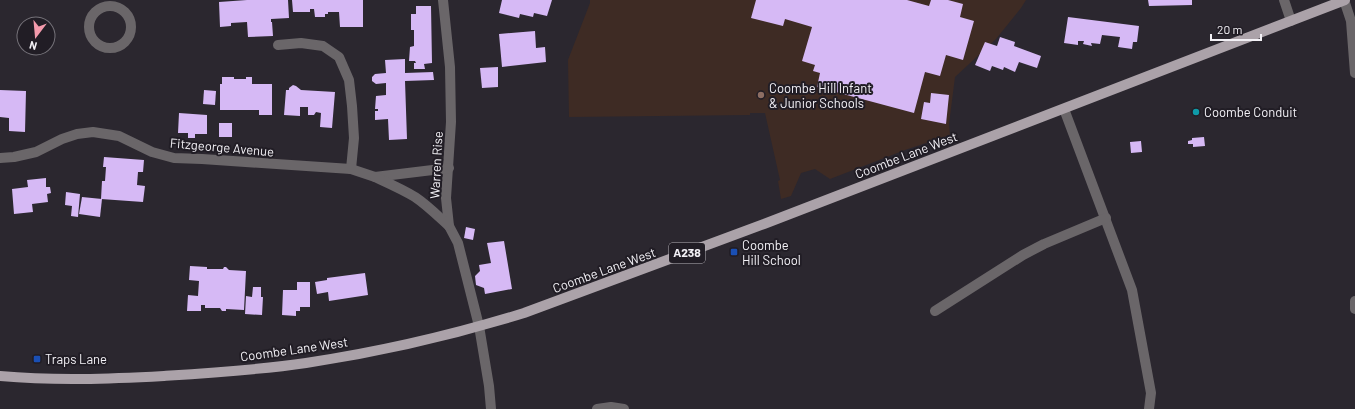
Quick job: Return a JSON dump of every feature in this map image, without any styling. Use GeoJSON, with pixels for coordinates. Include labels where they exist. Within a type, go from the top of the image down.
{"type":"FeatureCollection","features":[{"type":"Feature","properties":{"kind":"main road","name":"Coombe Lane West"},"geometry":{"type":"LineString","coordinates":[[0,376],[102,379],[193,374],[258,368],[305,363],[380,350],[479,326],[524,313],[742,233],[1344,0]]}},
{"type":"Feature","properties":{"kind":"street","name":"Warren Rise"},"geometry":{"type":"LineString","coordinates":[[443,0],[450,67],[451,122],[446,198],[449,226],[458,243],[479,326],[489,386],[491,409]]}},
{"type":"Feature","properties":{"kind":"street"},"geometry":{"type":"LineString","coordinates":[[1284,0],[1291,21]]}},
{"type":"Feature","properties":{"kind":"street"},"geometry":{"type":"LineString","coordinates":[[1344,0],[1351,21],[1355,73]]}},
{"type":"Feature","properties":{"kind":"street"},"geometry":{"type":"LineString","coordinates":[[112,3],[129,18],[131,32],[123,44],[117,48],[110,49],[97,45],[92,40],[88,26],[93,13],[112,3]]}},
{"type":"Feature","properties":{"kind":"street"},"geometry":{"type":"LineString","coordinates":[[278,45],[301,43],[323,46],[339,57],[349,80],[352,106],[354,138],[351,169]]}},
{"type":"Feature","properties":{"kind":"street"},"geometry":{"type":"LineString","coordinates":[[1064,109],[1132,290],[1151,393],[1149,409]]}},
{"type":"Feature","properties":{"kind":"street","name":"Fitzgeorge Avenue"},"geometry":{"type":"LineString","coordinates":[[0,158],[14,157],[36,152],[62,139],[77,134],[93,132],[119,136],[152,152],[174,158],[351,169],[374,177],[449,168]]}},
{"type":"Feature","properties":{"kind":"street"},"geometry":{"type":"LineString","coordinates":[[374,177],[396,186],[416,197],[449,226]]}},
{"type":"Feature","properties":{"kind":"street"},"geometry":{"type":"LineString","coordinates":[[935,311],[1023,255],[1044,244],[1106,218]]}},
{"type":"Feature","properties":{"kind":"street"},"geometry":{"type":"LineString","coordinates":[[1355,301],[1355,309]]}},
{"type":"Feature","properties":{"kind":"street"},"geometry":{"type":"LineString","coordinates":[[598,409],[611,407],[624,409]]}},
{"type":"Feature","properties":{"kind":"shaded area","name":"Coombe Hill Infant & Junior Schools"},"geometry":{"type":"Polygon","coordinates":[[[590,0],[1026,0],[996,39],[955,77],[949,124],[950,135],[905,150],[830,179],[815,169],[801,173],[791,196],[781,199],[778,181],[780,180],[765,113],[750,113],[750,115],[569,117],[568,60],[590,0]]]}},
{"type":"Feature","properties":{"kind":"building"},"geometry":{"type":"Polygon","coordinates":[[[288,0],[289,18],[271,19],[273,36],[248,37],[247,22],[231,23],[231,26],[220,27],[219,2],[288,0]]]}},
{"type":"Feature","properties":{"kind":"building"},"geometry":{"type":"Polygon","coordinates":[[[292,0],[363,0],[363,27],[340,27],[339,12],[328,12],[328,14],[325,14],[325,17],[315,17],[314,9],[310,9],[310,12],[293,12],[292,0]]]}},
{"type":"Feature","properties":{"kind":"building"},"geometry":{"type":"Polygon","coordinates":[[[502,0],[552,0],[547,16],[534,13],[533,17],[520,14],[519,18],[499,13],[502,0]]]}},
{"type":"Feature","properties":{"kind":"building","name":"Coombe Hill Infant & Junior Schools"},"geometry":{"type":"Polygon","coordinates":[[[756,0],[907,0],[929,6],[931,0],[948,0],[963,4],[960,17],[974,21],[963,60],[946,55],[940,76],[925,72],[914,113],[817,87],[820,73],[813,71],[815,65],[802,61],[812,27],[785,19],[783,26],[751,18],[756,0]]]}},
{"type":"Feature","properties":{"kind":"building"},"geometry":{"type":"Polygon","coordinates":[[[1148,0],[1192,0],[1192,5],[1149,6],[1148,0]]]}},
{"type":"Feature","properties":{"kind":"building"},"geometry":{"type":"Polygon","coordinates":[[[416,6],[431,6],[432,63],[424,64],[425,69],[414,69],[414,63],[416,63],[415,61],[409,61],[410,47],[414,46],[414,30],[411,30],[411,14],[416,14],[416,6]]]}},
{"type":"Feature","properties":{"kind":"building"},"geometry":{"type":"Polygon","coordinates":[[[1068,17],[1139,26],[1137,42],[1133,42],[1132,49],[1118,47],[1120,37],[1102,35],[1100,44],[1091,43],[1092,46],[1083,44],[1084,41],[1078,41],[1078,45],[1064,43],[1068,17]]]}},
{"type":"Feature","properties":{"kind":"building"},"geometry":{"type":"Polygon","coordinates":[[[535,31],[536,48],[545,47],[546,62],[502,67],[499,34],[535,31]]]}},
{"type":"Feature","properties":{"kind":"building"},"geometry":{"type":"Polygon","coordinates":[[[1000,37],[1015,42],[1014,46],[1041,56],[1037,68],[1019,62],[1015,72],[1004,67],[1003,70],[992,66],[990,71],[975,65],[985,42],[997,46],[1000,37]]]}},
{"type":"Feature","properties":{"kind":"building"},"geometry":{"type":"Polygon","coordinates":[[[405,59],[405,73],[433,72],[434,80],[405,81],[407,139],[389,140],[388,119],[375,120],[375,111],[378,111],[378,109],[375,109],[376,96],[386,95],[386,83],[376,84],[372,81],[372,77],[375,74],[386,73],[385,60],[405,59]]]}},
{"type":"Feature","properties":{"kind":"building"},"geometry":{"type":"Polygon","coordinates":[[[498,67],[498,87],[482,88],[480,68],[498,67]]]}},
{"type":"Feature","properties":{"kind":"building"},"geometry":{"type":"Polygon","coordinates":[[[222,77],[246,79],[246,77],[252,77],[252,84],[272,84],[272,115],[259,115],[259,110],[220,110],[220,84],[222,84],[222,77]]]}},
{"type":"Feature","properties":{"kind":"building"},"geometry":{"type":"Polygon","coordinates":[[[293,85],[301,90],[335,92],[332,128],[320,127],[321,113],[316,112],[314,115],[308,115],[308,107],[300,107],[300,116],[284,115],[286,90],[289,90],[289,88],[293,85]]]}},
{"type":"Feature","properties":{"kind":"building"},"geometry":{"type":"Polygon","coordinates":[[[0,90],[26,91],[25,132],[9,131],[9,118],[0,117],[0,90]]]}},
{"type":"Feature","properties":{"kind":"building"},"geometry":{"type":"Polygon","coordinates":[[[204,90],[216,91],[215,105],[203,104],[204,90]]]}},
{"type":"Feature","properties":{"kind":"building"},"geometry":{"type":"Polygon","coordinates":[[[931,93],[949,95],[946,124],[921,119],[924,102],[930,103],[931,93]]]}},
{"type":"Feature","properties":{"kind":"building"},"geometry":{"type":"Polygon","coordinates":[[[179,113],[207,115],[207,134],[195,134],[195,138],[188,138],[188,133],[178,133],[179,113]]]}},
{"type":"Feature","properties":{"kind":"building"},"geometry":{"type":"Polygon","coordinates":[[[219,123],[232,123],[232,137],[219,137],[219,123]]]}},
{"type":"Feature","properties":{"kind":"building"},"geometry":{"type":"Polygon","coordinates":[[[1204,137],[1205,146],[1193,147],[1193,144],[1188,144],[1188,141],[1192,140],[1192,138],[1204,137]]]}},
{"type":"Feature","properties":{"kind":"building"},"geometry":{"type":"Polygon","coordinates":[[[1141,141],[1142,152],[1131,153],[1130,142],[1141,141]]]}},
{"type":"Feature","properties":{"kind":"building"},"geometry":{"type":"Polygon","coordinates":[[[104,157],[144,160],[143,172],[138,172],[137,185],[145,186],[143,202],[101,199],[102,181],[105,181],[106,167],[103,167],[104,157]]]}},
{"type":"Feature","properties":{"kind":"building"},"geometry":{"type":"Polygon","coordinates":[[[46,178],[46,187],[50,187],[51,193],[47,194],[48,202],[32,204],[33,212],[14,214],[12,189],[28,187],[27,180],[46,178]]]}},
{"type":"Feature","properties":{"kind":"building"},"geometry":{"type":"Polygon","coordinates":[[[66,192],[80,194],[78,217],[71,216],[72,206],[65,205],[66,192]]]}},
{"type":"Feature","properties":{"kind":"building"},"geometry":{"type":"Polygon","coordinates":[[[82,197],[102,199],[100,217],[79,214],[82,197]]]}},
{"type":"Feature","properties":{"kind":"building"},"geometry":{"type":"Polygon","coordinates":[[[466,227],[475,229],[473,240],[464,238],[466,227]]]}},
{"type":"Feature","properties":{"kind":"building"},"geometry":{"type":"Polygon","coordinates":[[[504,241],[512,289],[485,294],[484,288],[476,285],[475,276],[480,271],[479,265],[491,263],[487,243],[504,241]]]}},
{"type":"Feature","properties":{"kind":"building"},"geometry":{"type":"Polygon","coordinates":[[[190,266],[207,267],[207,269],[223,269],[226,267],[229,270],[246,271],[244,310],[226,309],[226,311],[222,311],[220,308],[205,308],[205,305],[201,305],[201,311],[187,311],[188,295],[198,296],[199,281],[189,280],[190,266]]]}},
{"type":"Feature","properties":{"kind":"building"},"geometry":{"type":"Polygon","coordinates":[[[365,273],[368,295],[329,301],[328,292],[317,294],[315,282],[327,280],[327,278],[365,273]]]}},
{"type":"Feature","properties":{"kind":"building"},"geometry":{"type":"Polygon","coordinates":[[[297,282],[310,282],[310,307],[300,307],[300,311],[296,311],[296,316],[282,315],[283,290],[297,290],[297,282]]]}},
{"type":"Feature","properties":{"kind":"building"},"geometry":{"type":"Polygon","coordinates":[[[253,287],[261,287],[261,297],[263,297],[262,315],[245,314],[246,296],[252,297],[253,287]]]}},
{"type":"Feature","properties":{"kind":"place","name":"Coombe Hill Infant & Junior Schools"},"geometry":{"type":"Point","coordinates":[761,95]}},
{"type":"Feature","properties":{"kind":"place","name":"Coombe Conduit"},"geometry":{"type":"Point","coordinates":[1196,112]}},
{"type":"Feature","properties":{"kind":"place","name":"Coombe Hill School"},"geometry":{"type":"Point","coordinates":[734,252]}},
{"type":"Feature","properties":{"kind":"place","name":"Traps Lane"},"geometry":{"type":"Point","coordinates":[37,359]}}]}
